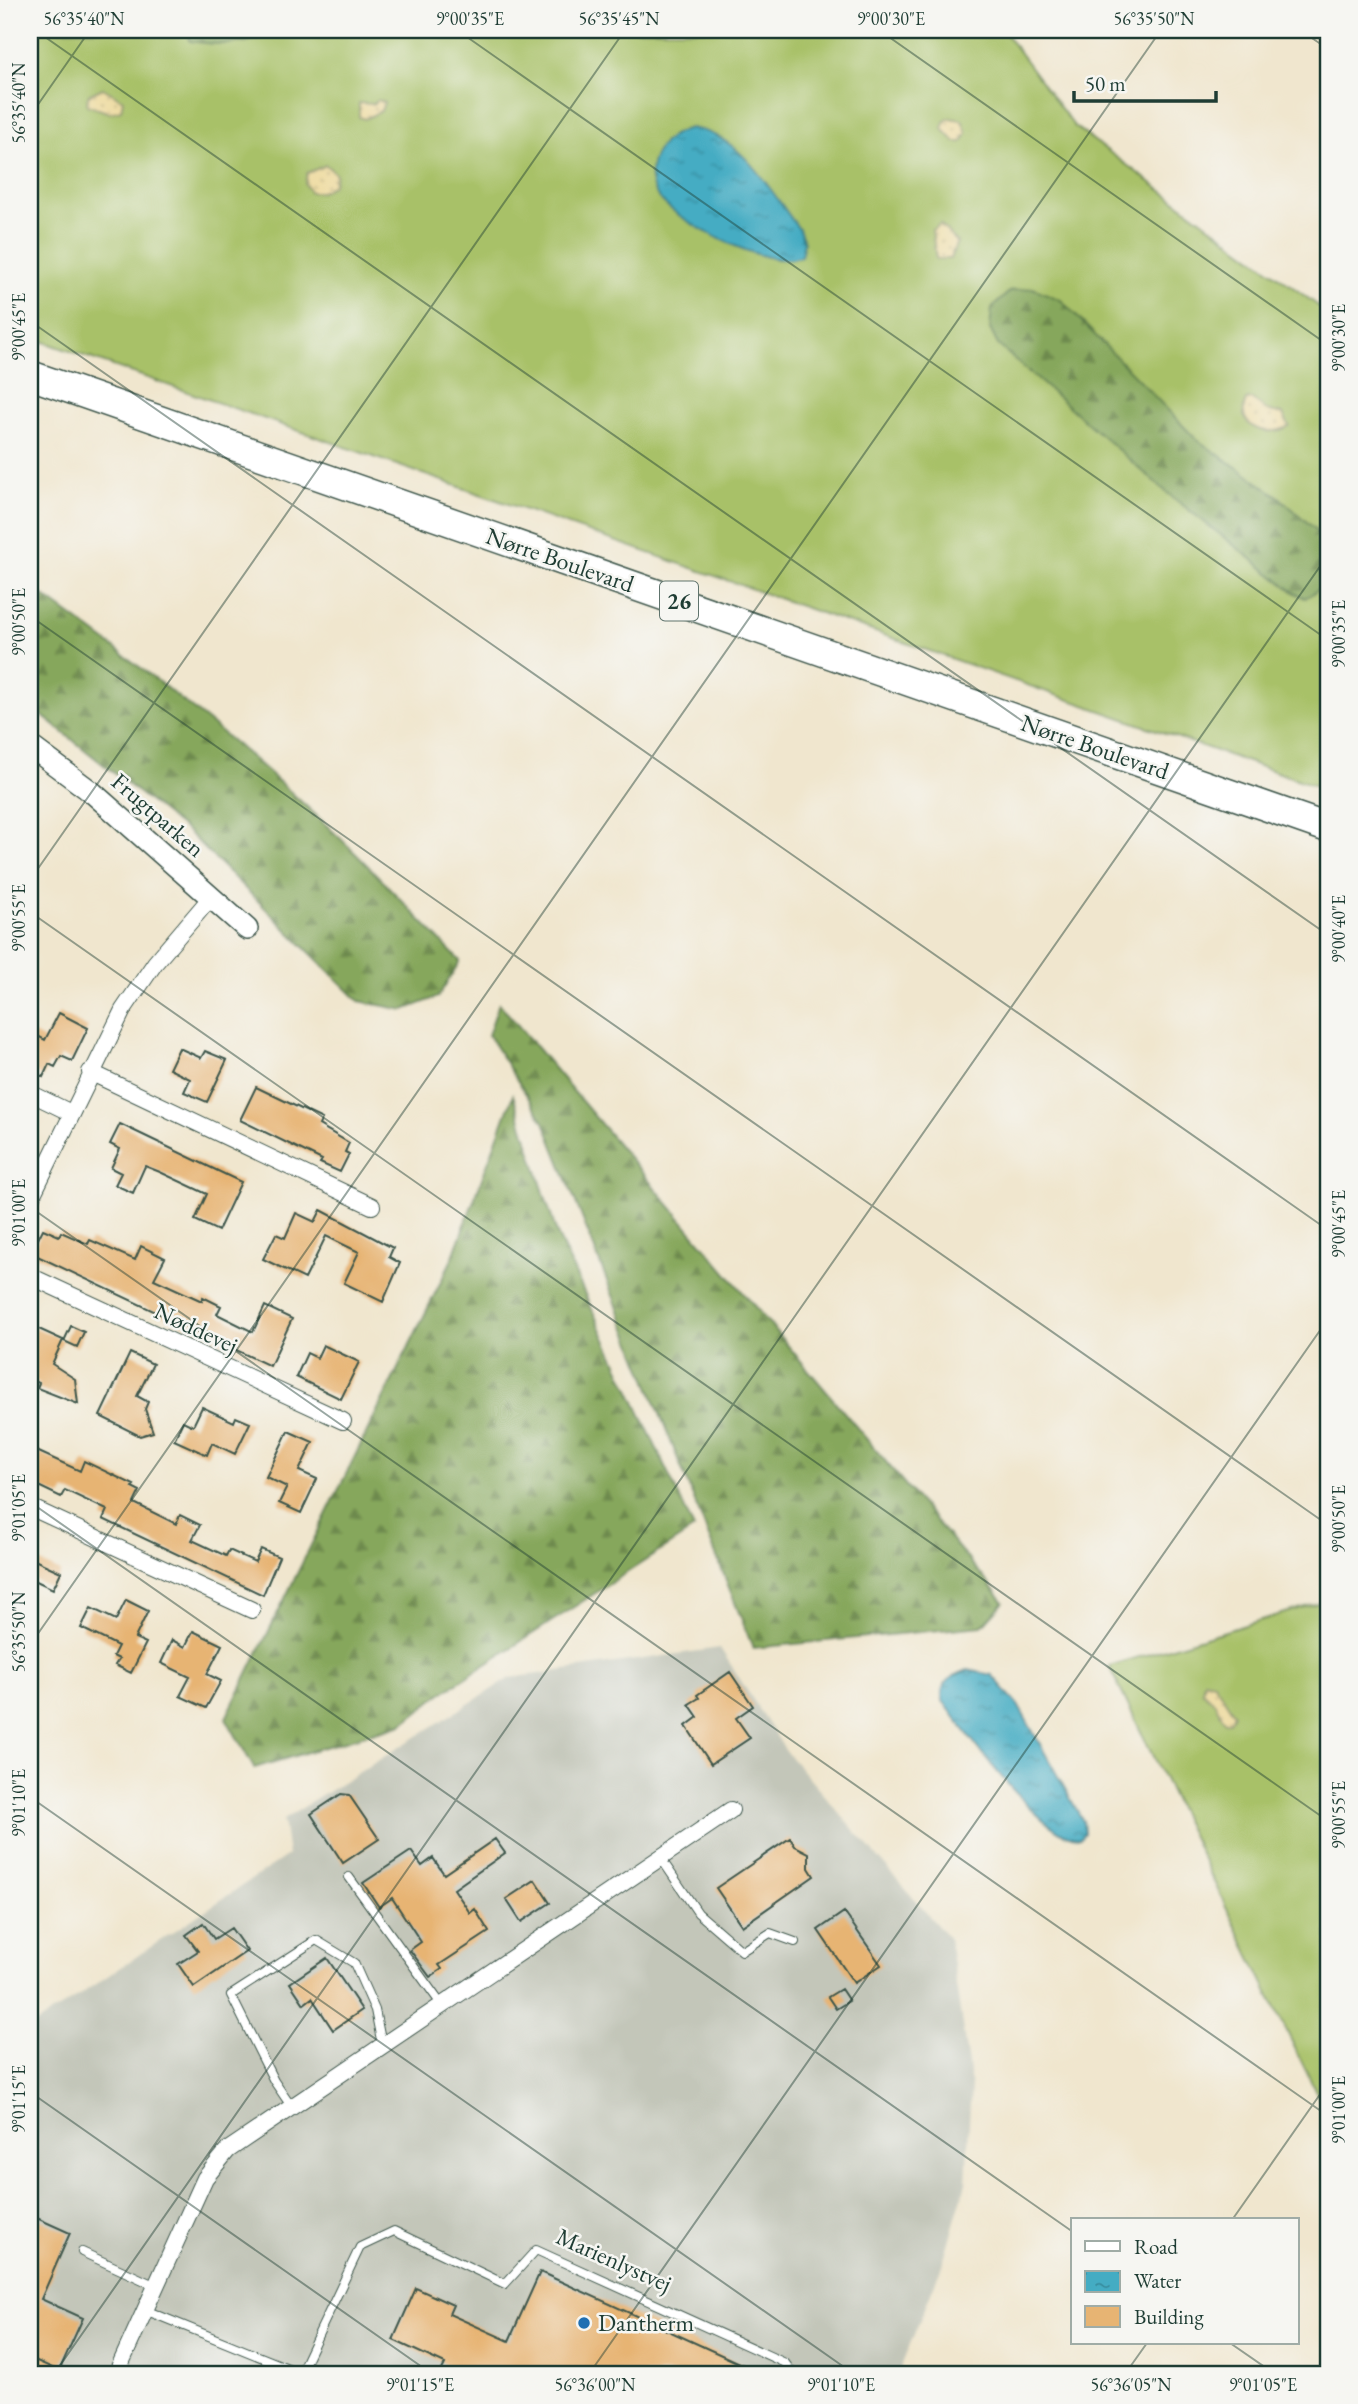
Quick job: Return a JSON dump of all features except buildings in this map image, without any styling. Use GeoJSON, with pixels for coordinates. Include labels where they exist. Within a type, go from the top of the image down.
{"type":"FeatureCollection","features":[{"type":"Feature","properties":{"kind":"highway","name":"Nørre Boulevard"},"geometry":{"type":"LineString","coordinates":[[30,374],[1328,828]]}},
{"type":"Feature","properties":{"kind":"street","name":"Frugtparken"},"geometry":{"type":"LineString","coordinates":[[30,746],[93,793],[247,929]]}},
{"type":"Feature","properties":{"kind":"street"},"geometry":{"type":"LineString","coordinates":[[30,1200],[122,1010],[148,973],[212,896]]}},
{"type":"Feature","properties":{"kind":"street"},"geometry":{"type":"LineString","coordinates":[[90,1072],[372,1206]]}},
{"type":"Feature","properties":{"kind":"street"},"geometry":{"type":"LineString","coordinates":[[30,1093],[71,1113]]}},
{"type":"Feature","properties":{"kind":"street","name":"Nøddevej"},"geometry":{"type":"LineString","coordinates":[[30,1276],[343,1421]]}},
{"type":"Feature","properties":{"kind":"street"},"geometry":{"type":"LineString","coordinates":[[30,1507],[252,1609]]}},
{"type":"Feature","properties":{"kind":"street"},"geometry":{"type":"LineString","coordinates":[[116,2374],[205,2178],[228,2150],[731,1810]]}},
{"type":"Feature","properties":{"kind":"lane"},"geometry":{"type":"LineString","coordinates":[[660,1857],[698,1913],[742,1951],[770,1933],[795,1942]]}},
{"type":"Feature","properties":{"kind":"lane"},"geometry":{"type":"LineString","coordinates":[[349,1877],[441,2004]]}},
{"type":"Feature","properties":{"kind":"lane"},"geometry":{"type":"LineString","coordinates":[[291,2106],[274,2081],[230,1995],[316,1940],[354,1963],[375,2010],[382,2045]]}},
{"type":"Feature","properties":{"kind":"lane","name":"Marienlystvej"},"geometry":{"type":"LineString","coordinates":[[145,2311],[300,2373],[360,2247],[394,2231],[505,2284],[536,2250],[785,2363],[793,2374]]}},
{"type":"Feature","properties":{"kind":"lane"},"geometry":{"type":"LineString","coordinates":[[82,2252],[156,2286]]}},
{"type":"Feature","properties":{"kind":"lane"},"geometry":{"type":"LineString","coordinates":[[30,2371],[38,2374]]}},
{"type":"Feature","properties":{"kind":"shaded area"},"geometry":{"type":"Polygon","coordinates":[[[720,1648],[787,1753],[949,1939],[971,2084],[966,2183],[942,2265],[898,2374],[30,2374],[30,2028],[288,1855],[283,1820],[510,1678],[720,1648]]]}},
{"type":"Feature","properties":{"kind":"green space"},"geometry":{"type":"Polygon","coordinates":[[[30,30],[1003,30],[1074,126],[1328,313],[1328,790],[30,337],[30,30]]]}},
{"type":"Feature","properties":{"kind":"green space"},"geometry":{"type":"Polygon","coordinates":[[[188,30],[278,30],[246,42],[213,44],[190,41],[188,30]]]}},
{"type":"Feature","properties":{"kind":"green space"},"geometry":{"type":"Polygon","coordinates":[[[1033,288],[1061,300],[1196,439],[1278,496],[1328,541],[1327,575],[1321,587],[1305,598],[1295,593],[1171,496],[998,345],[990,329],[992,308],[1010,291],[1033,288]]]}},
{"type":"Feature","properties":{"kind":"green space"},"geometry":{"type":"Polygon","coordinates":[[[30,586],[111,645],[229,739],[305,805],[372,870],[460,961],[438,997],[404,1010],[359,1001],[188,832],[30,706],[30,586]]]}},
{"type":"Feature","properties":{"kind":"green space"},"geometry":{"type":"Polygon","coordinates":[[[499,1003],[1004,1602],[982,1626],[753,1648],[544,1122],[488,1035],[499,1003]]]}},
{"type":"Feature","properties":{"kind":"green space"},"geometry":{"type":"Polygon","coordinates":[[[513,1095],[557,1234],[694,1529],[440,1694],[402,1724],[254,1768],[226,1718],[452,1259],[513,1095]]]}},
{"type":"Feature","properties":{"kind":"green space"},"geometry":{"type":"Polygon","coordinates":[[[1328,1596],[1328,2116],[1109,1666],[1318,1603],[1328,1596]]]}},
{"type":"Feature","properties":{"kind":"sand"},"geometry":{"type":"Polygon","coordinates":[[[103,88],[123,100],[121,110],[110,113],[87,105],[88,95],[103,88]]]}},
{"type":"Feature","properties":{"kind":"sand"},"geometry":{"type":"Polygon","coordinates":[[[378,100],[384,102],[381,111],[365,119],[359,117],[359,103],[373,104],[378,100]]]}},
{"type":"Feature","properties":{"kind":"sand"},"geometry":{"type":"Polygon","coordinates":[[[949,118],[962,120],[967,133],[962,142],[955,142],[943,129],[944,122],[949,118]]]}},
{"type":"Feature","properties":{"kind":"sand"},"geometry":{"type":"Polygon","coordinates":[[[326,165],[336,174],[333,185],[321,192],[310,192],[305,184],[307,173],[326,165]]]}},
{"type":"Feature","properties":{"kind":"sand"},"geometry":{"type":"Polygon","coordinates":[[[940,224],[957,242],[950,259],[936,259],[932,230],[940,224]]]}},
{"type":"Feature","properties":{"kind":"sand"},"geometry":{"type":"Polygon","coordinates":[[[1252,399],[1266,410],[1283,414],[1289,426],[1281,430],[1263,431],[1249,424],[1244,409],[1246,400],[1252,399]]]}},
{"type":"Feature","properties":{"kind":"sand"},"geometry":{"type":"Polygon","coordinates":[[[1204,1681],[1214,1683],[1234,1714],[1229,1722],[1225,1722],[1215,1703],[1202,1691],[1204,1681]]]}},
{"type":"Feature","properties":{"kind":"water"},"geometry":{"type":"Polygon","coordinates":[[[690,128],[725,141],[753,167],[799,229],[804,242],[801,256],[787,259],[747,251],[702,230],[657,195],[652,186],[651,172],[657,152],[668,138],[690,128]]]}},
{"type":"Feature","properties":{"kind":"water"},"geometry":{"type":"Polygon","coordinates":[[[968,1670],[992,1675],[1018,1705],[1083,1821],[1084,1833],[1080,1838],[1064,1834],[1026,1804],[986,1758],[943,1701],[944,1684],[968,1670]]]}},
{"type":"Feature","properties":{"kind":"place","name":"Dantherm"},"geometry":{"type":"Point","coordinates":[584,2323]}}]}
